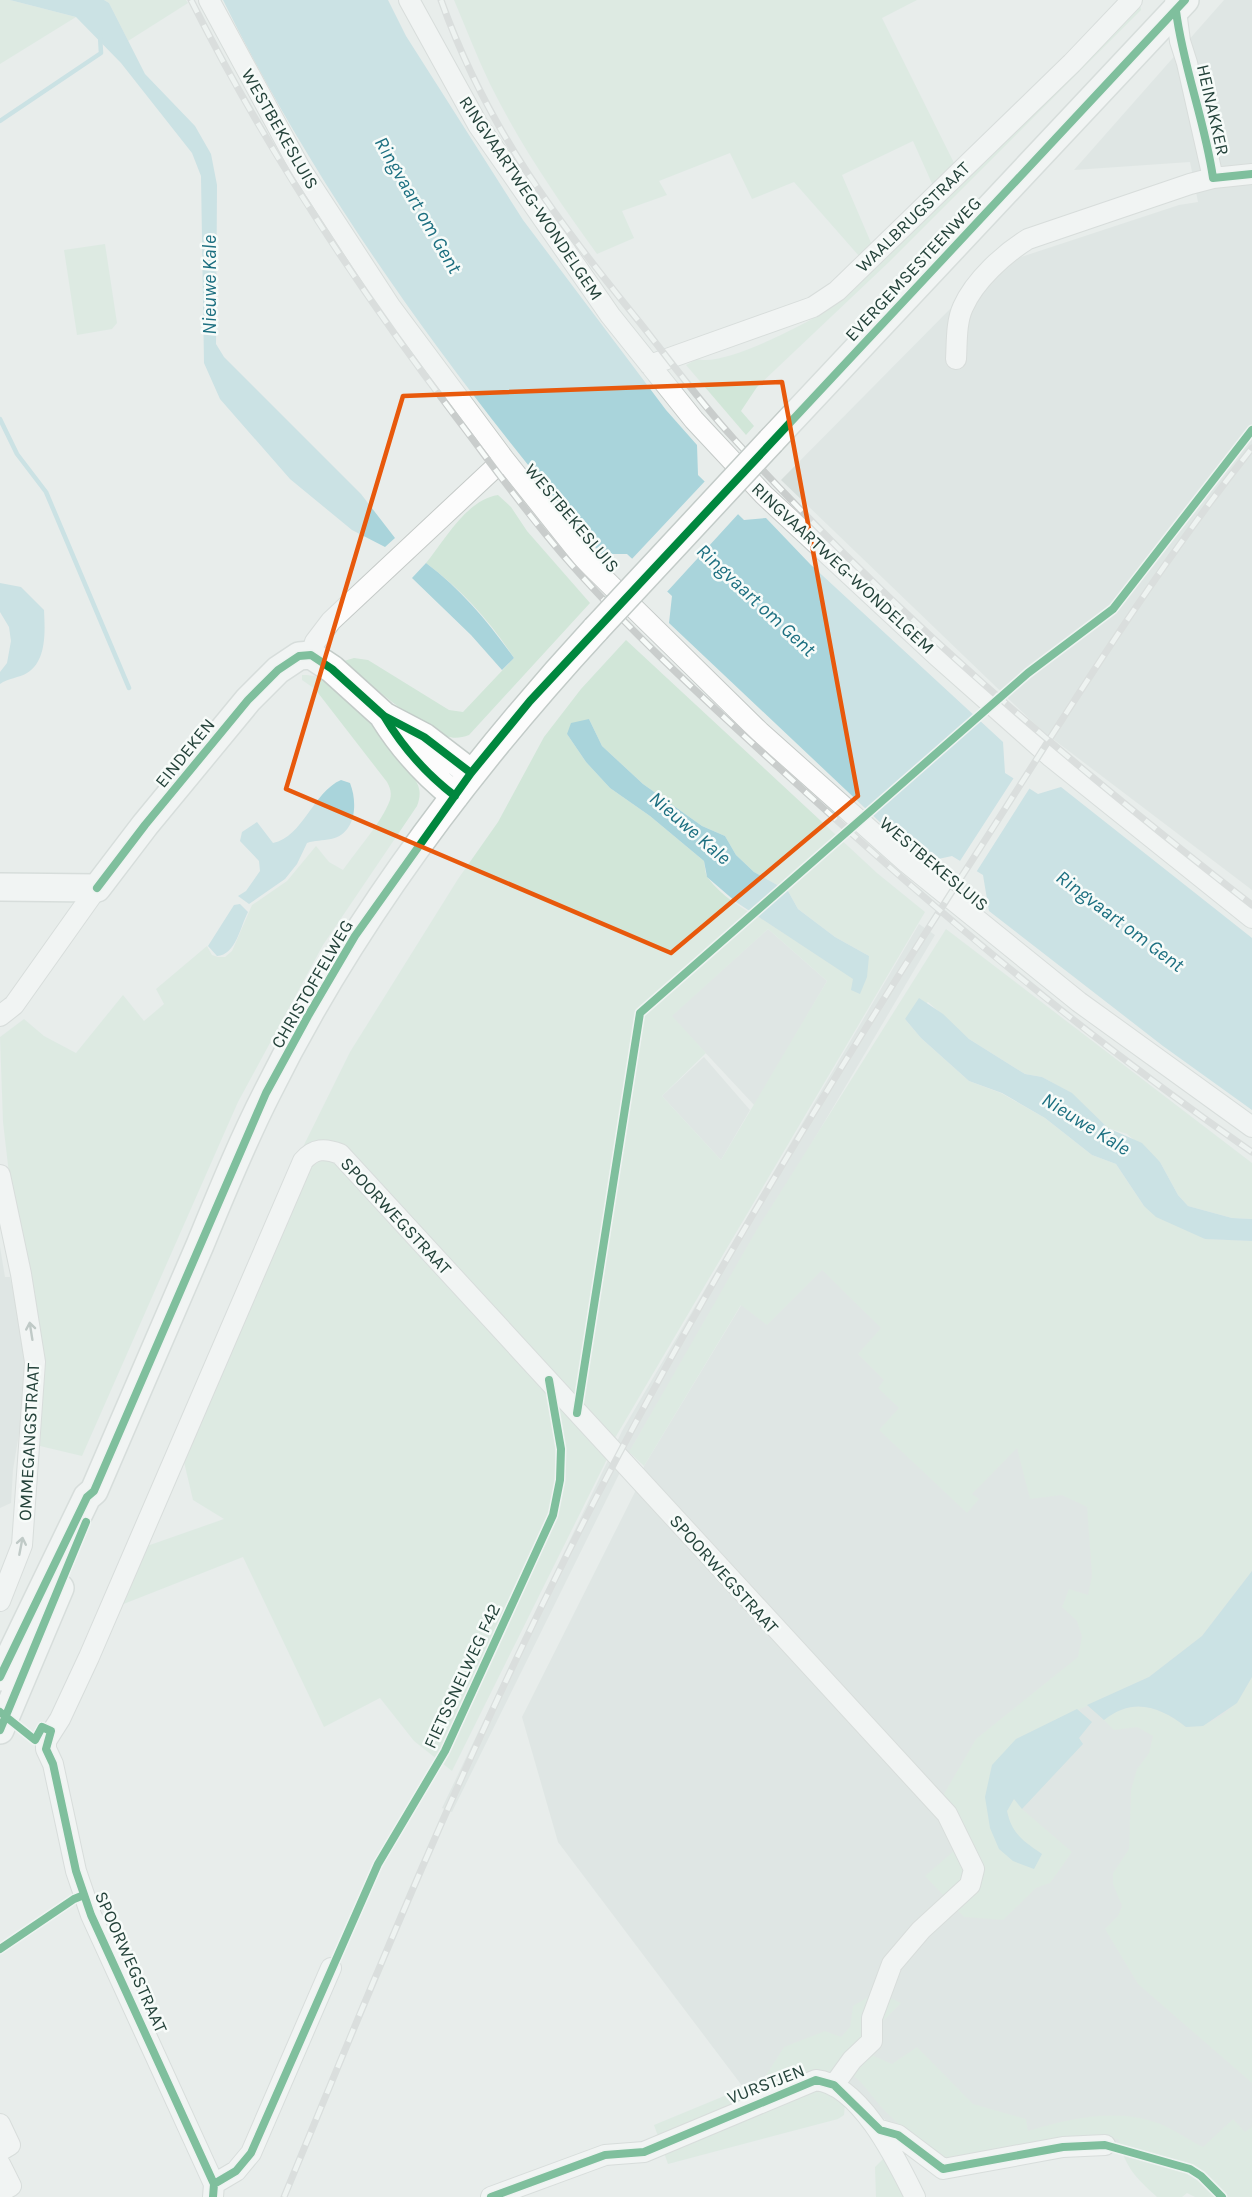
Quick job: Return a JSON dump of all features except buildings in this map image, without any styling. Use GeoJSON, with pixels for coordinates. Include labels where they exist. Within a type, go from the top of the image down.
{"type":"FeatureCollection","features":[{"type":"Feature","properties":{"kind":"main road","name":"EVERGEMSESTEENWEG"},"geometry":{"type":"LineString","coordinates":[[662,557],[1178,4]]}},
{"type":"Feature","properties":{"kind":"main road","name":"CHRISTOFFELWEG"},"geometry":{"type":"LineString","coordinates":[[0,1677],[87,1497],[94,1491],[266,1093],[355,936],[471,773],[530,700],[662,557]]}},
{"type":"Feature","properties":{"kind":"main road"},"geometry":{"type":"LineString","coordinates":[[311,655],[332,669],[384,716],[424,737],[471,773]]}},
{"type":"Feature","properties":{"kind":"main road","name":"EINDEKEN"},"geometry":{"type":"LineString","coordinates":[[97,888],[145,825],[248,700],[288,662],[299,656],[311,655]]}},
{"type":"Feature","properties":{"kind":"main road"},"geometry":{"type":"LineString","coordinates":[[384,716],[403,747],[433,779],[455,796]]}},
{"type":"Feature","properties":{"kind":"main road"},"geometry":{"type":"LineString","coordinates":[[0,887],[97,888]]}},
{"type":"Feature","properties":{"kind":"main road","name":"CHRISTOFFELWEG"},"geometry":{"type":"LineString","coordinates":[[0,1730],[95,1500],[94,1491]]}},
{"type":"Feature","properties":{"kind":"street","name":"WESTBEKESLUIS"},"geometry":{"type":"LineString","coordinates":[[209,0],[300,168],[390,306],[504,459],[583,558],[760,732],[907,863],[1080,1002],[1252,1127]]}},
{"type":"Feature","properties":{"kind":"street","name":"RINGVAARTWEG-WONDELGEM"},"geometry":{"type":"LineString","coordinates":[[409,0],[478,125],[610,315],[694,420],[764,495],[1050,757],[1252,918]]}},
{"type":"Feature","properties":{"kind":"street","name":"WAALBRUGSTRAAT"},"geometry":{"type":"LineString","coordinates":[[650,365],[813,307],[837,291],[1072,63],[1132,0]]}},
{"type":"Feature","properties":{"kind":"street","name":"HEINAKKER"},"geometry":{"type":"LineString","coordinates":[[1178,4],[1180,41],[1213,178]]}},
{"type":"Feature","properties":{"kind":"street","name":"HEINAKKER"},"geometry":{"type":"LineString","coordinates":[[956,359],[962,308],[994,267],[1013,248],[1028,238],[1113,208],[1213,178],[1252,174]]}},
{"type":"Feature","properties":{"kind":"street","name":"WESTBEKESLUIS"},"geometry":{"type":"LineString","coordinates":[[311,655],[315,642],[331,621],[504,459]]}},
{"type":"Feature","properties":{"kind":"street","name":"EINDEKEN"},"geometry":{"type":"LineString","coordinates":[[0,1016],[14,1005],[97,888]]}},
{"type":"Feature","properties":{"kind":"street","name":"SPOORWEGSTRAAT"},"geometry":{"type":"LineString","coordinates":[[214,2190],[91,1915],[76,1871],[46,1742],[60,1719],[89,1657],[303,1161],[309,1154],[325,1149],[340,1154],[947,1814],[974,1869],[970,1885],[921,1930],[892,1964],[872,2018],[873,2041],[852,2060],[834,2085]]}},
{"type":"Feature","properties":{"kind":"street","name":"OMMEGANGSTRAAT"},"geometry":{"type":"LineString","coordinates":[[0,1175],[1,1196],[21,1274],[35,1362],[22,1545],[0,1601]]}},
{"type":"Feature","properties":{"kind":"street"},"geometry":{"type":"LineString","coordinates":[[214,2190],[236,2171],[251,2153],[331,1968]]}},
{"type":"Feature","properties":{"kind":"street","name":"VURSTJEN"},"geometry":{"type":"LineString","coordinates":[[491,2197],[605,2155],[644,2152],[808,2082],[816,2080],[834,2085]]}},
{"type":"Feature","properties":{"kind":"street"},"geometry":{"type":"LineString","coordinates":[[834,2085],[880,2130],[915,2197]]}},
{"type":"Feature","properties":{"kind":"street"},"geometry":{"type":"LineString","coordinates":[[0,2124],[10,2145],[0,2151]]}},
{"type":"Feature","properties":{"kind":"street"},"geometry":{"type":"LineString","coordinates":[[880,2130],[898,2135],[943,2169],[1063,2147],[1105,2145]]}},
{"type":"Feature","properties":{"kind":"street"},"geometry":{"type":"LineString","coordinates":[[0,2164],[11,2186],[0,2192]]}},
{"type":"Feature","properties":{"kind":"highlighted area"},"geometry":{"type":"Polygon","coordinates":[[[782,382],[858,796],[671,953],[286,789],[403,396],[782,382]]]}},
{"type":"Feature","properties":{"kind":"shaded area"},"geometry":{"type":"Polygon","coordinates":[[[1224,0],[1252,0],[1252,890],[1041,730],[781,480],[953,306],[1015,259],[1179,205],[1198,202],[1190,162],[1074,170],[1224,0]]]}},
{"type":"Feature","properties":{"kind":"shaded area"},"geometry":{"type":"Polygon","coordinates":[[[919,924],[935,935],[634,1444],[452,1812],[442,1808],[622,1431],[919,924]]]}},
{"type":"Feature","properties":{"kind":"shaded area"},"geometry":{"type":"Polygon","coordinates":[[[768,929],[827,981],[755,1106],[671,1016],[768,929]]]}},
{"type":"Feature","properties":{"kind":"shaded area"},"geometry":{"type":"Polygon","coordinates":[[[904,1036],[1144,1206],[1205,1239],[1252,1241],[1252,2174],[1174,2159],[1104,2141],[899,2130],[850,2094],[752,2099],[558,1842],[522,1717],[638,1486],[644,1466],[904,1036]]]}},
{"type":"Feature","properties":{"kind":"shaded area"},"geometry":{"type":"Polygon","coordinates":[[[704,1057],[750,1110],[721,1160],[662,1096],[704,1057]]]}},
{"type":"Feature","properties":{"kind":"shaded area"},"geometry":{"type":"Polygon","coordinates":[[[0,1247],[5,1277],[10,1277],[22,1333],[26,1392],[13,1470],[11,1503],[0,1508],[0,1247]]]}},
{"type":"Feature","properties":{"kind":"green space"},"geometry":{"type":"Polygon","coordinates":[[[0,0],[10,0],[76,17],[0,64],[0,0]]]}},
{"type":"Feature","properties":{"kind":"green space"},"geometry":{"type":"Polygon","coordinates":[[[104,0],[186,0],[188,3],[128,41],[109,3],[104,0]]]}},
{"type":"Feature","properties":{"kind":"green space"},"geometry":{"type":"Polygon","coordinates":[[[454,0],[917,0],[882,18],[956,167],[934,188],[913,141],[842,175],[872,245],[859,256],[794,182],[752,199],[730,153],[659,181],[667,195],[622,211],[634,238],[597,254],[554,193],[514,129],[485,74],[454,0]]]}},
{"type":"Feature","properties":{"kind":"green space"},"geometry":{"type":"Polygon","coordinates":[[[1140,4],[1141,10],[889,262],[757,387],[741,411],[754,426],[746,435],[686,365],[697,359],[709,360],[742,352],[780,336],[824,312],[1140,4]]]}},
{"type":"Feature","properties":{"kind":"green space"},"geometry":{"type":"Polygon","coordinates":[[[105,244],[117,323],[112,329],[77,335],[64,250],[105,244]]]}},
{"type":"Feature","properties":{"kind":"green space"},"geometry":{"type":"Polygon","coordinates":[[[498,495],[511,507],[527,531],[590,603],[469,735],[452,738],[436,732],[408,714],[344,661],[354,658],[368,660],[449,710],[463,712],[514,658],[475,607],[426,563],[466,513],[486,498],[498,495]]]}},
{"type":"Feature","properties":{"kind":"green space"},"geometry":{"type":"Polygon","coordinates":[[[626,640],[877,873],[925,912],[615,1438],[395,1205],[320,1142],[303,1147],[350,1052],[458,879],[498,822],[544,737],[581,689],[626,640]],[[589,719],[567,734],[586,762],[610,788],[650,816],[704,861],[707,876],[723,894],[740,907],[782,928],[869,956],[835,937],[798,909],[788,891],[754,872],[736,855],[725,836],[702,826],[643,784],[602,746],[589,719]],[[768,929],[672,1016],[706,1053],[662,1096],[721,1160],[827,981],[768,929]]]}},
{"type":"Feature","properties":{"kind":"green space"},"geometry":{"type":"Polygon","coordinates":[[[302,675],[318,677],[330,685],[373,726],[411,772],[420,792],[417,806],[323,945],[238,1102],[82,1456],[40,1446],[44,1359],[9,1174],[3,1122],[0,1037],[24,1019],[44,1036],[76,1053],[123,995],[144,1021],[164,1004],[156,989],[207,946],[212,955],[218,957],[225,957],[232,951],[252,905],[287,881],[316,846],[329,862],[343,870],[386,809],[390,800],[390,790],[387,782],[315,689],[302,680],[302,675]]]}},
{"type":"Feature","properties":{"kind":"green space"},"geometry":{"type":"Polygon","coordinates":[[[946,929],[1252,1163],[1252,1219],[1232,1218],[1188,1206],[1178,1195],[1160,1162],[1127,1134],[1108,1128],[1071,1093],[1042,1077],[1025,1074],[969,1039],[928,1002],[905,1019],[921,1038],[969,1081],[1001,1093],[1045,1118],[1092,1155],[1116,1164],[1144,1206],[1205,1239],[1252,1241],[1252,1571],[1202,1636],[1149,1677],[1016,1739],[990,1828],[1019,1837],[1011,1828],[1007,1811],[1014,1799],[1022,1809],[1072,1852],[1050,1883],[1036,1888],[1003,1920],[964,1917],[925,1876],[955,1850],[934,1811],[976,1739],[1078,1657],[1082,1636],[1077,1621],[1062,1607],[1069,1589],[1088,1595],[1092,1575],[1087,1507],[1062,1495],[1030,1499],[1017,1448],[972,1494],[979,1499],[967,1513],[879,1430],[899,1408],[878,1388],[884,1380],[858,1354],[881,1328],[822,1270],[767,1325],[741,1305],[644,1466],[629,1452],[756,1231],[946,929]]]}},
{"type":"Feature","properties":{"kind":"green space"},"geometry":{"type":"Polygon","coordinates":[[[324,1160],[337,1162],[608,1457],[452,1771],[414,1741],[380,1698],[324,1727],[243,1557],[121,1605],[147,1546],[224,1519],[193,1500],[184,1462],[312,1165],[324,1160]]]}},
{"type":"Feature","properties":{"kind":"green space"},"geometry":{"type":"Polygon","coordinates":[[[1252,1677],[1252,2083],[1138,1984],[1105,1929],[1118,1916],[1122,1906],[1113,1884],[1113,1873],[1129,1849],[1131,1790],[1137,1769],[1149,1753],[1153,1736],[1137,1727],[1114,1730],[1104,1720],[1125,1708],[1146,1707],[1166,1714],[1186,1727],[1209,1722],[1218,1718],[1233,1705],[1252,1677]]]}},
{"type":"Feature","properties":{"kind":"green space"},"geometry":{"type":"Polygon","coordinates":[[[886,1996],[901,2003],[856,2048],[892,2064],[917,2047],[973,2104],[1026,2119],[1028,2131],[1079,2118],[1133,2117],[1167,2127],[1203,2147],[1233,2119],[1245,2132],[1252,2127],[1252,2197],[1195,2197],[1187,2193],[1182,2197],[1157,2197],[1132,2171],[1118,2139],[1058,2142],[950,2161],[908,2133],[861,2083],[843,2069],[831,2072],[832,2096],[845,2104],[844,2115],[838,2119],[668,2164],[654,2125],[763,2080],[784,2047],[825,2031],[841,2037],[850,2027],[853,2006],[868,1997],[886,1996]]]}},
{"type":"Feature","properties":{"kind":"green space"},"geometry":{"type":"Polygon","coordinates":[[[884,2158],[904,2197],[876,2197],[875,2167],[884,2158]]]}},
{"type":"Feature","properties":{"kind":"water","name":"Nieuwe Kale"},"geometry":{"type":"Polygon","coordinates":[[[10,0],[104,0],[109,3],[145,74],[195,126],[211,154],[217,185],[216,344],[224,357],[361,494],[395,538],[385,547],[352,530],[290,479],[220,399],[204,363],[201,176],[192,153],[121,63],[76,17],[10,0]]]}},
{"type":"Feature","properties":{"kind":"water","name":"Ringvaart om Gent"},"geometry":{"type":"Polygon","coordinates":[[[223,0],[388,0],[406,36],[523,220],[666,410],[697,445],[698,475],[744,520],[766,518],[810,564],[1003,742],[1005,773],[1038,794],[1061,787],[1252,938],[1252,1110],[1163,1046],[989,911],[983,875],[952,856],[929,861],[883,825],[669,623],[672,596],[627,554],[601,554],[495,423],[444,357],[396,289],[304,148],[223,0]]]}},
{"type":"Feature","properties":{"kind":"water"},"geometry":{"type":"Polygon","coordinates":[[[426,563],[474,607],[514,658],[502,670],[471,635],[412,578],[426,563]]]}},
{"type":"Feature","properties":{"kind":"water"},"geometry":{"type":"Polygon","coordinates":[[[0,583],[21,587],[44,610],[45,627],[41,653],[34,668],[24,675],[0,684],[0,672],[7,663],[11,641],[9,627],[0,612],[0,583]]]}},
{"type":"Feature","properties":{"kind":"water","name":"Nieuwe Kale"},"geometry":{"type":"Polygon","coordinates":[[[589,719],[602,746],[643,784],[702,826],[725,836],[736,855],[754,872],[788,891],[798,909],[835,937],[869,956],[867,977],[860,994],[851,990],[853,979],[736,902],[707,877],[704,861],[650,816],[610,788],[586,762],[567,734],[571,723],[589,719]]]}},
{"type":"Feature","properties":{"kind":"water"},"geometry":{"type":"Polygon","coordinates":[[[341,780],[350,783],[354,799],[353,817],[346,831],[331,839],[307,843],[297,864],[285,879],[249,904],[238,896],[246,891],[260,871],[259,861],[240,841],[242,832],[257,822],[273,843],[283,839],[300,824],[323,794],[341,780]]]}},
{"type":"Feature","properties":{"kind":"water"},"geometry":{"type":"Polygon","coordinates":[[[240,904],[248,912],[237,939],[229,951],[217,956],[208,946],[234,905],[240,904]]]}},
{"type":"Feature","properties":{"kind":"water","name":"Nieuwe Kale"},"geometry":{"type":"Polygon","coordinates":[[[919,998],[943,1014],[969,1039],[1025,1074],[1042,1077],[1072,1093],[1108,1128],[1142,1143],[1160,1162],[1178,1195],[1188,1206],[1232,1218],[1252,1219],[1252,1241],[1205,1239],[1156,1217],[1144,1206],[1116,1164],[1092,1155],[1045,1118],[1002,1093],[969,1081],[921,1038],[905,1019],[919,998]]]}},
{"type":"Feature","properties":{"kind":"water"},"geometry":{"type":"Polygon","coordinates":[[[1252,1571],[1252,1677],[1237,1703],[1203,1726],[1186,1727],[1156,1709],[1125,1708],[1104,1720],[1087,1705],[1149,1677],[1202,1636],[1252,1571]]]}},
{"type":"Feature","properties":{"kind":"water"},"geometry":{"type":"Polygon","coordinates":[[[1077,1709],[1092,1722],[1079,1738],[1083,1744],[1022,1809],[1014,1799],[1007,1811],[1012,1826],[1019,1836],[1042,1854],[1034,1869],[1013,1861],[999,1849],[990,1828],[985,1797],[992,1765],[1016,1739],[1077,1709]]]}},
{"type":"Feature","properties":{"kind":"pier"},"geometry":{"type":"Polygon","coordinates":[[[707,479],[740,512],[665,594],[630,561],[707,479]]]}},
{"type":"Feature","properties":{"kind":"pier"},"geometry":{"type":"Polygon","coordinates":[[[1015,776],[1031,786],[975,874],[958,864],[1015,776]]]}},
{"type":"Feature","properties":{"kind":"waterway"},"geometry":{"type":"LineString","coordinates":[[0,121],[101,53],[100,36]]}},
{"type":"Feature","properties":{"kind":"waterway"},"geometry":{"type":"LineString","coordinates":[[0,419],[17,454],[46,492],[129,688]]}},
{"type":"Feature","properties":{"kind":"railway"},"geometry":{"type":"LineString","coordinates":[[191,0],[249,109],[347,265],[507,486],[587,582],[666,663],[721,715],[949,918],[1067,1015],[1252,1152]]}},
{"type":"Feature","properties":{"kind":"railway"},"geometry":{"type":"LineString","coordinates":[[441,0],[459,47],[480,90],[526,171],[580,247],[698,397],[734,439],[855,565],[918,625],[1049,740],[1252,905]]}},
{"type":"Feature","properties":{"kind":"railway"},"geometry":{"type":"LineString","coordinates":[[284,2197],[414,1886],[518,1655],[653,1391],[811,1117],[923,937],[1111,644],[1215,496],[1252,448]]}},
{"type":"Feature","properties":{"kind":"cycle path"},"geometry":{"type":"LineString","coordinates":[[0,1677],[87,1497],[94,1491],[266,1093],[355,936],[471,773],[530,701],[1185,0]]}},
{"type":"Feature","properties":{"kind":"cycle path"},"geometry":{"type":"LineString","coordinates":[[1176,11],[1213,178],[1252,174]]}},
{"type":"Feature","properties":{"kind":"cycle path"},"geometry":{"type":"LineString","coordinates":[[577,1413],[640,1013],[1028,673],[1113,609],[1252,430]]}},
{"type":"Feature","properties":{"kind":"cycle path"},"geometry":{"type":"LineString","coordinates":[[97,888],[145,825],[248,700],[278,670],[299,656],[311,655],[332,669],[384,716],[424,737],[471,773]]}},
{"type":"Feature","properties":{"kind":"cycle path"},"geometry":{"type":"LineString","coordinates":[[384,716],[415,759],[455,796]]}},
{"type":"Feature","properties":{"kind":"cycle path","name":"FIETSSNELWEG F42"},"geometry":{"type":"LineString","coordinates":[[214,2184],[236,2171],[251,2153],[378,1864],[445,1751],[553,1515],[560,1480],[561,1449],[549,1380]]}},
{"type":"Feature","properties":{"kind":"cycle path"},"geometry":{"type":"LineString","coordinates":[[0,1730],[86,1522]]}},
{"type":"Feature","properties":{"kind":"cycle path"},"geometry":{"type":"LineString","coordinates":[[0,1712],[35,1740],[42,1727],[51,1731],[46,1749],[53,1764],[76,1871],[91,1915],[214,2184],[213,2197]]}},
{"type":"Feature","properties":{"kind":"cycle path"},"geometry":{"type":"LineString","coordinates":[[0,1949],[74,1899],[84,1895]]}},
{"type":"Feature","properties":{"kind":"cycle path"},"geometry":{"type":"LineString","coordinates":[[491,2197],[605,2155],[644,2152],[816,2080],[834,2085],[880,2130],[898,2135],[943,2169],[1063,2147],[1105,2145],[1190,2169],[1201,2176],[1222,2197]]}}]}
